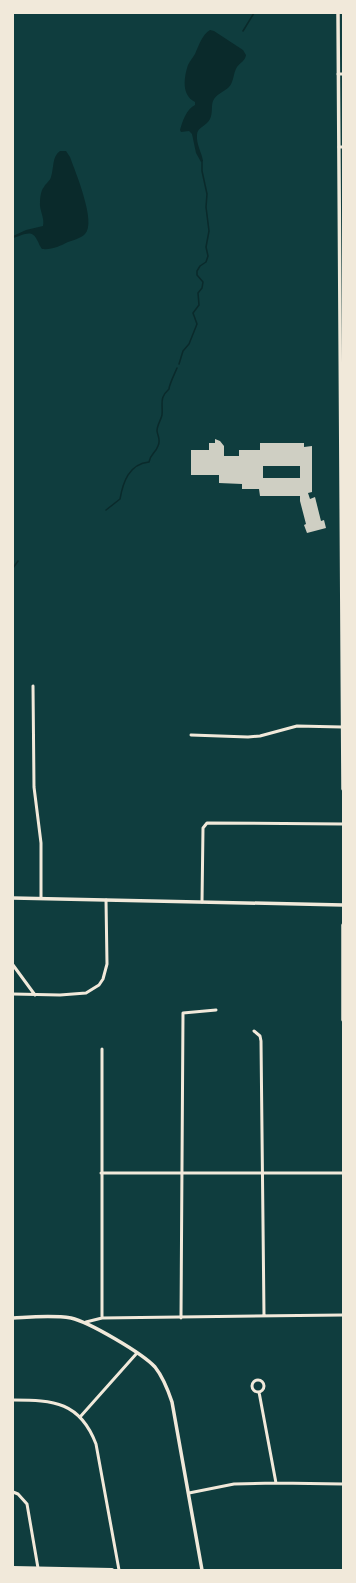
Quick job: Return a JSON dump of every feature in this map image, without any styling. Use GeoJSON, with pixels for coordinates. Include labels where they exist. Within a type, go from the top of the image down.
{"type":"FeatureCollection","features":[{"type":"Feature","properties":{"kind":"main road"},"geometry":{"type":"LineString","coordinates":[[13,1568],[112,1570]]}},
{"type":"Feature","properties":{"kind":"street"},"geometry":{"type":"LineString","coordinates":[[338,13],[341,74],[343,789]]}},
{"type":"Feature","properties":{"kind":"street"},"geometry":{"type":"LineString","coordinates":[[33,686],[34,787],[41,843],[41,898]]}},
{"type":"Feature","properties":{"kind":"street"},"geometry":{"type":"LineString","coordinates":[[191,735],[248,737],[260,736],[297,726],[342,727]]}},
{"type":"Feature","properties":{"kind":"street"},"geometry":{"type":"LineString","coordinates":[[202,902],[203,828],[207,823],[343,824]]}},
{"type":"Feature","properties":{"kind":"street"},"geometry":{"type":"LineString","coordinates":[[13,898],[343,905]]}},
{"type":"Feature","properties":{"kind":"street"},"geometry":{"type":"LineString","coordinates":[[13,994],[35,995],[86,993],[93,990],[103,979],[107,964],[106,900]]}},
{"type":"Feature","properties":{"kind":"street"},"geometry":{"type":"LineString","coordinates":[[343,925],[343,1020]]}},
{"type":"Feature","properties":{"kind":"street"},"geometry":{"type":"LineString","coordinates":[[13,965],[35,995]]}},
{"type":"Feature","properties":{"kind":"street"},"geometry":{"type":"LineString","coordinates":[[181,1318],[183,1013],[216,1010]]}},
{"type":"Feature","properties":{"kind":"street"},"geometry":{"type":"LineString","coordinates":[[254,1031],[260,1036],[261,1041],[264,1315]]}},
{"type":"Feature","properties":{"kind":"street"},"geometry":{"type":"LineString","coordinates":[[102,1049],[102,1318]]}},
{"type":"Feature","properties":{"kind":"street"},"geometry":{"type":"LineString","coordinates":[[101,1173],[343,1173]]}},
{"type":"Feature","properties":{"kind":"street"},"geometry":{"type":"LineString","coordinates":[[86,1322],[102,1318],[343,1315]]}},
{"type":"Feature","properties":{"kind":"street"},"geometry":{"type":"LineString","coordinates":[[13,1318],[60,1317],[86,1322],[137,1353],[154,1366],[169,1391],[172,1402],[202,1570]]}},
{"type":"Feature","properties":{"kind":"street"},"geometry":{"type":"LineString","coordinates":[[80,1417],[137,1353]]}},
{"type":"Feature","properties":{"kind":"street"},"geometry":{"type":"LineString","coordinates":[[256,1380],[261,1381],[264,1385],[263,1390],[259,1392],[254,1391],[251,1387],[252,1382],[256,1380]]}},
{"type":"Feature","properties":{"kind":"street"},"geometry":{"type":"LineString","coordinates":[[259,1392],[276,1483]]}},
{"type":"Feature","properties":{"kind":"street"},"geometry":{"type":"LineString","coordinates":[[13,1400],[42,1400],[51,1402],[69,1409],[80,1417],[88,1427],[96,1444],[119,1570]]}},
{"type":"Feature","properties":{"kind":"street"},"geometry":{"type":"LineString","coordinates":[[189,1493],[234,1484],[343,1484]]}},
{"type":"Feature","properties":{"kind":"street"},"geometry":{"type":"LineString","coordinates":[[13,1492],[18,1494],[27,1504],[38,1568]]}},
{"type":"Feature","properties":{"kind":"water"},"geometry":{"type":"Polygon","coordinates":[[[210,30],[214,31],[243,50],[246,55],[244,60],[236,69],[231,85],[214,99],[209,121],[197,132],[197,142],[203,161],[201,162],[196,153],[192,134],[189,131],[181,132],[180,130],[187,112],[195,105],[195,102],[187,95],[185,85],[185,75],[188,65],[203,37],[210,30]]]}},
{"type":"Feature","properties":{"kind":"water"},"geometry":{"type":"Polygon","coordinates":[[[60,151],[66,151],[76,173],[87,208],[88,228],[85,234],[79,238],[56,247],[42,249],[35,236],[32,234],[26,234],[13,238],[13,236],[26,230],[43,226],[40,205],[41,194],[52,174],[54,159],[60,151]]]}},
{"type":"Feature","properties":{"kind":"building"},"geometry":{"type":"Polygon","coordinates":[[[215,439],[220,441],[224,446],[224,456],[239,456],[239,450],[260,450],[260,443],[304,443],[304,447],[312,446],[312,492],[308,493],[310,499],[315,497],[321,521],[324,520],[326,528],[307,533],[304,525],[306,524],[300,496],[260,496],[259,489],[242,489],[242,484],[219,483],[219,475],[191,475],[191,450],[209,450],[209,443],[215,443],[215,439]],[[263,466],[263,478],[300,478],[300,466],[263,466]]]}},
{"type":"Feature","properties":{"kind":"waterway"},"geometry":{"type":"LineString","coordinates":[[243,31],[254,13]]}},
{"type":"Feature","properties":{"kind":"waterway"},"geometry":{"type":"LineString","coordinates":[[179,364],[183,351],[189,344],[197,324],[193,313],[199,305],[198,293],[202,288],[203,282],[197,275],[197,271],[200,266],[206,262],[208,256],[206,247],[209,231],[206,207],[207,194],[202,171],[202,161]]}},
{"type":"Feature","properties":{"kind":"waterway"},"geometry":{"type":"LineString","coordinates":[[106,510],[120,499],[125,480],[132,470],[142,463],[149,462],[157,449],[159,442],[157,429],[162,415],[162,401],[164,395],[169,389],[177,368]]}},
{"type":"Feature","properties":{"kind":"waterway"},"geometry":{"type":"LineString","coordinates":[[13,568],[18,561]]}}]}
